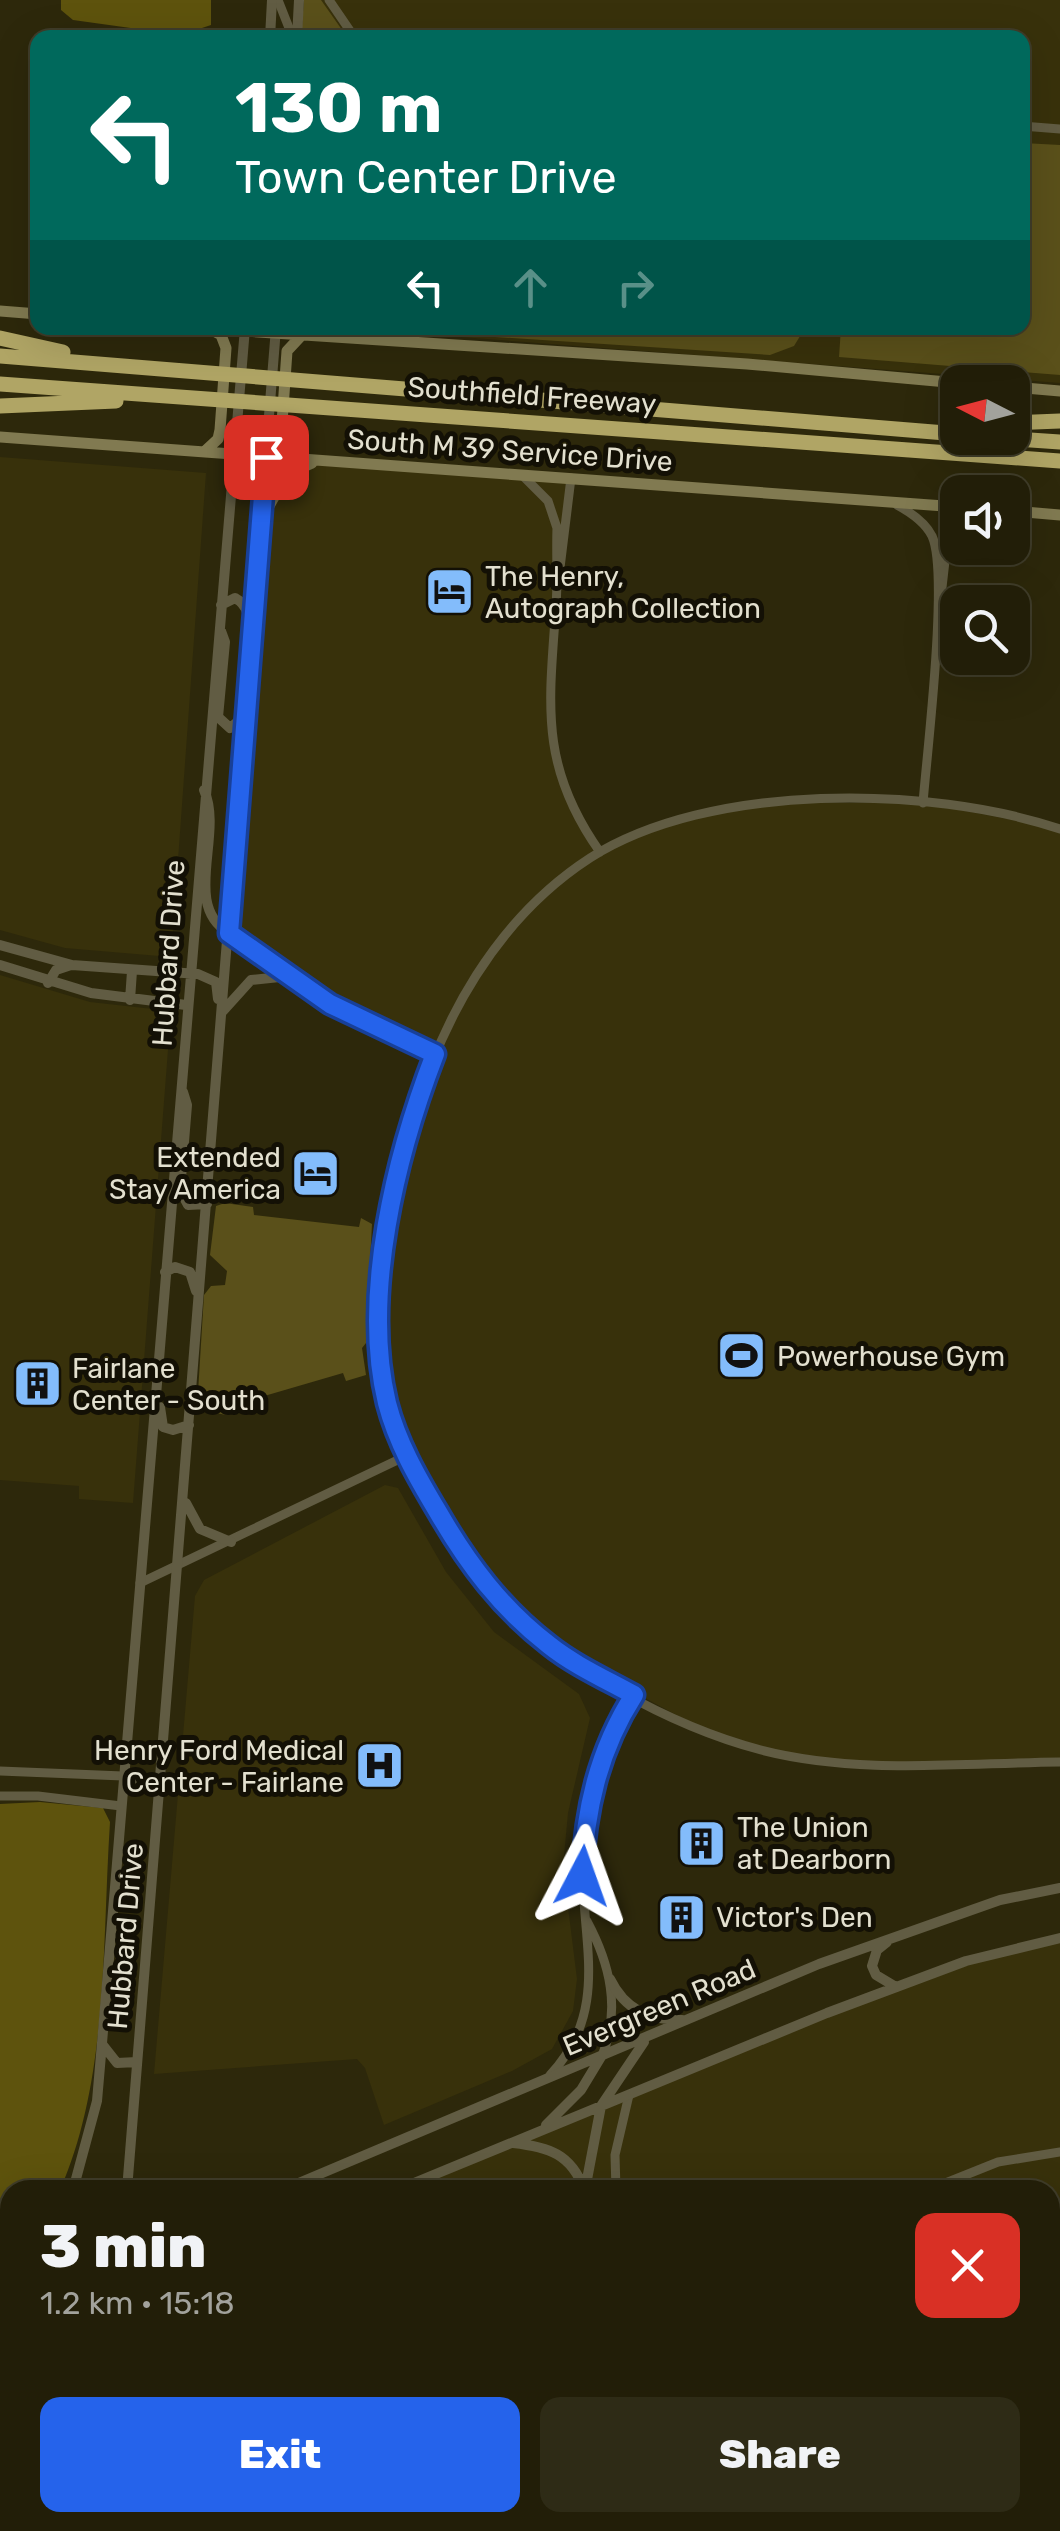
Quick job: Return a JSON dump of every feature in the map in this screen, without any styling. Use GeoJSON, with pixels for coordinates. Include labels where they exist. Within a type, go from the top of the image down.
{"type":"FeatureCollection","features":[{"type":"Feature","properties":{"kind":"highway"},"geometry":{"type":"LineString","coordinates":[[0,338],[106,362]]}},
{"type":"Feature","properties":{"kind":"highway","name":"Southfield Freeway"},"geometry":{"type":"LineString","coordinates":[[0,356],[940,432]]}},
{"type":"Feature","properties":{"kind":"highway","name":"Southfield Freeway"},"geometry":{"type":"LineString","coordinates":[[0,384],[420,411],[1060,463]]}},
{"type":"Feature","properties":{"kind":"highway"},"geometry":{"type":"LineString","coordinates":[[0,406],[163,396]]}},
{"type":"Feature","properties":{"kind":"highway"},"geometry":{"type":"LineString","coordinates":[[1030,421],[1060,420]]}},
{"type":"Feature","properties":{"kind":"highway"},"geometry":{"type":"LineString","coordinates":[[837,422],[940,423]]}},
{"type":"Feature","properties":{"kind":"highway"},"geometry":{"type":"LineString","coordinates":[[1030,440],[1060,442]]}},
{"type":"Feature","properties":{"kind":"main road"},"geometry":{"type":"LineString","coordinates":[[0,309],[30,313]]}},
{"type":"Feature","properties":{"kind":"main road"},"geometry":{"type":"LineString","coordinates":[[204,452],[218,439],[220,430],[226,348],[221,335]]}},
{"type":"Feature","properties":{"kind":"main road"},"geometry":{"type":"LineString","coordinates":[[296,335],[747,364],[940,382]]}},
{"type":"Feature","properties":{"kind":"main road"},"geometry":{"type":"LineString","coordinates":[[298,460],[274,437],[281,351],[301,336]]}},
{"type":"Feature","properties":{"kind":"main road"},"geometry":{"type":"LineString","coordinates":[[1030,389],[1060,391]]}},
{"type":"Feature","properties":{"kind":"main road","name":"South M 39 Service Drive"},"geometry":{"type":"LineString","coordinates":[[0,437],[940,506]]}},
{"type":"Feature","properties":{"kind":"main road"},"geometry":{"type":"LineString","coordinates":[[263,517],[280,484],[294,470],[320,461]]}},
{"type":"Feature","properties":{"kind":"main road"},"geometry":{"type":"LineString","coordinates":[[1030,512],[1060,515]]}},
{"type":"Feature","properties":{"kind":"street"},"geometry":{"type":"LineString","coordinates":[[271,30],[275,0]]}},
{"type":"Feature","properties":{"kind":"street"},"geometry":{"type":"LineString","coordinates":[[275,0],[291,30]]}},
{"type":"Feature","properties":{"kind":"street"},"geometry":{"type":"LineString","coordinates":[[296,30],[299,0]]}},
{"type":"Feature","properties":{"kind":"street"},"geometry":{"type":"LineString","coordinates":[[329,0],[350,30]]}},
{"type":"Feature","properties":{"kind":"street"},"geometry":{"type":"LineString","coordinates":[[1030,127],[1060,129]]}},
{"type":"Feature","properties":{"kind":"street","name":"Hubbard Drive"},"geometry":{"type":"LineString","coordinates":[[76,2180],[96,2101],[102,2043],[188,976],[244,335]]}},
{"type":"Feature","properties":{"kind":"street"},"geometry":{"type":"LineString","coordinates":[[277,335],[281,351]]}},
{"type":"Feature","properties":{"kind":"street","name":"Hubbard Drive"},"geometry":{"type":"LineString","coordinates":[[128,2180],[266,457],[274,437]]}},
{"type":"Feature","properties":{"kind":"street"},"geometry":{"type":"LineString","coordinates":[[524,477],[548,501],[556,516],[558,578],[550,740],[561,785],[600,852]]}},
{"type":"Feature","properties":{"kind":"street"},"geometry":{"type":"LineString","coordinates":[[558,578],[564,562],[572,478]]}},
{"type":"Feature","properties":{"kind":"street"},"geometry":{"type":"LineString","coordinates":[[890,502],[924,524],[934,540],[936,633]]}},
{"type":"Feature","properties":{"kind":"street"},"geometry":{"type":"LineString","coordinates":[[923,803],[944,565]]}},
{"type":"Feature","properties":{"kind":"street"},"geometry":{"type":"LineString","coordinates":[[221,605],[235,598],[243,602],[252,656]]}},
{"type":"Feature","properties":{"kind":"street"},"geometry":{"type":"LineString","coordinates":[[219,625],[225,642],[218,717],[230,728],[248,713]]}},
{"type":"Feature","properties":{"kind":"street"},"geometry":{"type":"LineString","coordinates":[[204,789],[213,810],[205,904],[214,924],[359,1020],[435,1054]]}},
{"type":"Feature","properties":{"kind":"street"},"geometry":{"type":"LineString","coordinates":[[1060,829],[996,811],[923,803],[806,802],[726,807],[658,824],[600,852],[553,885],[504,936],[467,990],[435,1054],[401,1160],[381,1294],[383,1381],[406,1456],[454,1541],[500,1601],[550,1646],[708,1732],[812,1760],[870,1766],[1060,1762]]}},
{"type":"Feature","properties":{"kind":"street"},"geometry":{"type":"LineString","coordinates":[[0,945],[72,965],[209,977],[216,982],[210,1091],[214,1115]]}},
{"type":"Feature","properties":{"kind":"street"},"geometry":{"type":"LineString","coordinates":[[16,972],[23,953]]}},
{"type":"Feature","properties":{"kind":"street"},"geometry":{"type":"LineString","coordinates":[[0,965],[48,982],[130,1000],[186,1005]]}},
{"type":"Feature","properties":{"kind":"street"},"geometry":{"type":"LineString","coordinates":[[48,982],[56,970],[72,965]]}},
{"type":"Feature","properties":{"kind":"street"},"geometry":{"type":"LineString","coordinates":[[130,1000],[132,971]]}},
{"type":"Feature","properties":{"kind":"street"},"geometry":{"type":"LineString","coordinates":[[222,1012],[251,980],[290,976]]}},
{"type":"Feature","properties":{"kind":"street"},"geometry":{"type":"LineString","coordinates":[[180,1087],[187,1105],[180,1190],[188,1205],[207,1204]]}},
{"type":"Feature","properties":{"kind":"street"},"geometry":{"type":"LineString","coordinates":[[165,1272],[175,1267],[186,1269],[196,1282],[193,1324],[197,1341]]}},
{"type":"Feature","properties":{"kind":"street"},"geometry":{"type":"LineString","coordinates":[[160,1332],[165,1347],[160,1417],[163,1427],[173,1430],[189,1425]]}},
{"type":"Feature","properties":{"kind":"street"},"geometry":{"type":"LineString","coordinates":[[140,1583],[406,1456]]}},
{"type":"Feature","properties":{"kind":"street"},"geometry":{"type":"LineString","coordinates":[[184,1492],[200,1530],[231,1542]]}},
{"type":"Feature","properties":{"kind":"street"},"geometry":{"type":"LineString","coordinates":[[548,2078],[573,2046],[588,2011],[591,1980],[584,1914],[583,1847],[593,1788],[613,1730],[634,1695]]}},
{"type":"Feature","properties":{"kind":"street"},"geometry":{"type":"LineString","coordinates":[[121,1806],[5,1796],[5,1771],[123,1776],[145,1780],[158,1794]]}},
{"type":"Feature","properties":{"kind":"street","name":"Evergreen Road"},"geometry":{"type":"LineString","coordinates":[[315,2180],[548,2078],[892,1938],[1000,1900],[1060,1888]]}},
{"type":"Feature","properties":{"kind":"street"},"geometry":{"type":"LineString","coordinates":[[538,2132],[581,2090],[602,2056],[612,2020],[610,1979],[602,1949],[584,1914]]}},
{"type":"Feature","properties":{"kind":"street"},"geometry":{"type":"LineString","coordinates":[[892,1938],[877,1950],[872,1966],[876,1975],[896,1987]]}},
{"type":"Feature","properties":{"kind":"street"},"geometry":{"type":"LineString","coordinates":[[421,2180],[896,1987],[966,1961],[1060,1938]]}},
{"type":"Feature","properties":{"kind":"street"},"geometry":{"type":"LineString","coordinates":[[610,1979],[623,2000],[642,2014],[663,2020],[693,2019]]}},
{"type":"Feature","properties":{"kind":"street"},"geometry":{"type":"LineString","coordinates":[[587,2180],[600,2106],[621,2070],[648,2038]]}},
{"type":"Feature","properties":{"kind":"street"},"geometry":{"type":"LineString","coordinates":[[102,2043],[117,2063],[138,2062]]}},
{"type":"Feature","properties":{"kind":"street"},"geometry":{"type":"LineString","coordinates":[[616,2180],[615,2154],[629,2096]]}},
{"type":"Feature","properties":{"kind":"street"},"geometry":{"type":"LineString","coordinates":[[512,2142],[550,2148],[564,2156],[581,2180]]}},
{"type":"Feature","properties":{"kind":"street"},"geometry":{"type":"LineString","coordinates":[[953,2180],[998,2162],[1060,2152]]}},
{"type":"Feature","properties":{"kind":"shaded area"},"geometry":{"type":"Polygon","coordinates":[[[61,0],[211,0],[211,25],[196,30],[145,30],[73,20],[61,10],[61,0]]]}},
{"type":"Feature","properties":{"kind":"shaded area"},"geometry":{"type":"Polygon","coordinates":[[[304,0],[321,0],[342,30],[302,30],[304,0]]]}},
{"type":"Feature","properties":{"kind":"shaded area"},"geometry":{"type":"Polygon","coordinates":[[[306,0],[1060,0],[1060,383],[1030,381],[1030,365],[940,365],[940,374],[434,335],[1030,335],[1030,30],[304,30],[306,0]]]}},
{"type":"Feature","properties":{"kind":"shaded area"},"geometry":{"type":"Polygon","coordinates":[[[1030,143],[1060,145],[1060,375],[1030,373],[1030,365],[940,365],[839,357],[841,335],[1030,335],[1030,143]]]}},
{"type":"Feature","properties":{"kind":"shaded area"},"geometry":{"type":"Polygon","coordinates":[[[464,335],[801,335],[794,346],[770,355],[464,335]]]}},
{"type":"Feature","properties":{"kind":"shaded area"},"geometry":{"type":"Polygon","coordinates":[[[0,457],[206,473],[171,957],[65,948],[0,930],[0,457]]]}},
{"type":"Feature","properties":{"kind":"shaded area"},"geometry":{"type":"Polygon","coordinates":[[[266,457],[571,478],[558,579],[552,752],[600,852],[627,837],[758,803],[923,803],[1060,829],[1060,1762],[924,1765],[812,1760],[708,1732],[550,1647],[483,1582],[397,1432],[380,1343],[392,1201],[434,1054],[359,1020],[229,933],[266,457]]]}},
{"type":"Feature","properties":{"kind":"shaded area"},"geometry":{"type":"Polygon","coordinates":[[[0,975],[90,1002],[171,1011],[133,1503],[79,1499],[79,1486],[0,1480],[0,975]]]}},
{"type":"Feature","properties":{"kind":"shaded area"},"geometry":{"type":"Polygon","coordinates":[[[225,1203],[253,1207],[254,1215],[359,1227],[361,1218],[372,1224],[366,1343],[362,1348],[366,1375],[346,1381],[343,1373],[237,1404],[238,1411],[226,1415],[197,1409],[204,1295],[211,1286],[225,1285],[227,1271],[210,1255],[216,1206],[225,1203]]]}},
{"type":"Feature","properties":{"kind":"shaded area","name":"Henry Ford Medical Center - Fairlane"},"geometry":{"type":"Polygon","coordinates":[[[385,1485],[398,1488],[446,1572],[494,1632],[579,1694],[590,1718],[568,1813],[563,1867],[577,1979],[573,2011],[552,2049],[512,2071],[384,2125],[365,2068],[357,2059],[154,2074],[195,1596],[204,1580],[385,1485]]]}},
{"type":"Feature","properties":{"kind":"shaded area"},"geometry":{"type":"Polygon","coordinates":[[[40,1802],[103,1808],[110,1822],[95,2056],[76,2147],[64,2180],[0,2180],[0,1804],[40,1802]]]}},
{"type":"Feature","properties":{"kind":"shaded area"},"geometry":{"type":"Polygon","coordinates":[[[1060,1940],[1060,2180],[427,2180],[743,2049],[966,1963],[1060,1940]]]}},
{"type":"Feature","properties":{"kind":"place","name":"The Henry, Autograph Collection"},"geometry":{"type":"Point","coordinates":[450,592]}},
{"type":"Feature","properties":{"kind":"place","name":"Extended Stay America"},"geometry":{"type":"Point","coordinates":[316,1173]}},
{"type":"Feature","properties":{"kind":"place","name":"Powerhouse Gym"},"geometry":{"type":"Point","coordinates":[742,1356]}},
{"type":"Feature","properties":{"kind":"place","name":"Fairlane Center - South"},"geometry":{"type":"Point","coordinates":[37,1384]}},
{"type":"Feature","properties":{"kind":"place","name":"Henry Ford Medical Center - Fairlane"},"geometry":{"type":"Point","coordinates":[379,1766]}},
{"type":"Feature","properties":{"kind":"place","name":"The Union at Dearborn"},"geometry":{"type":"Point","coordinates":[702,1843]}},
{"type":"Feature","properties":{"kind":"place","name":"Victor's Den"},"geometry":{"type":"Point","coordinates":[681,1917]}},
{"type":"Feature","properties":{"kind":"route"},"geometry":{"type":"LineString","coordinates":[[266,457],[229,933],[330,1004],[394,1038],[435,1054],[412,1120],[389,1218],[380,1317],[383,1381],[406,1456],[454,1541],[483,1582],[550,1646],[634,1695],[613,1730],[599,1765],[587,1817],[582,1876]]}}]}
